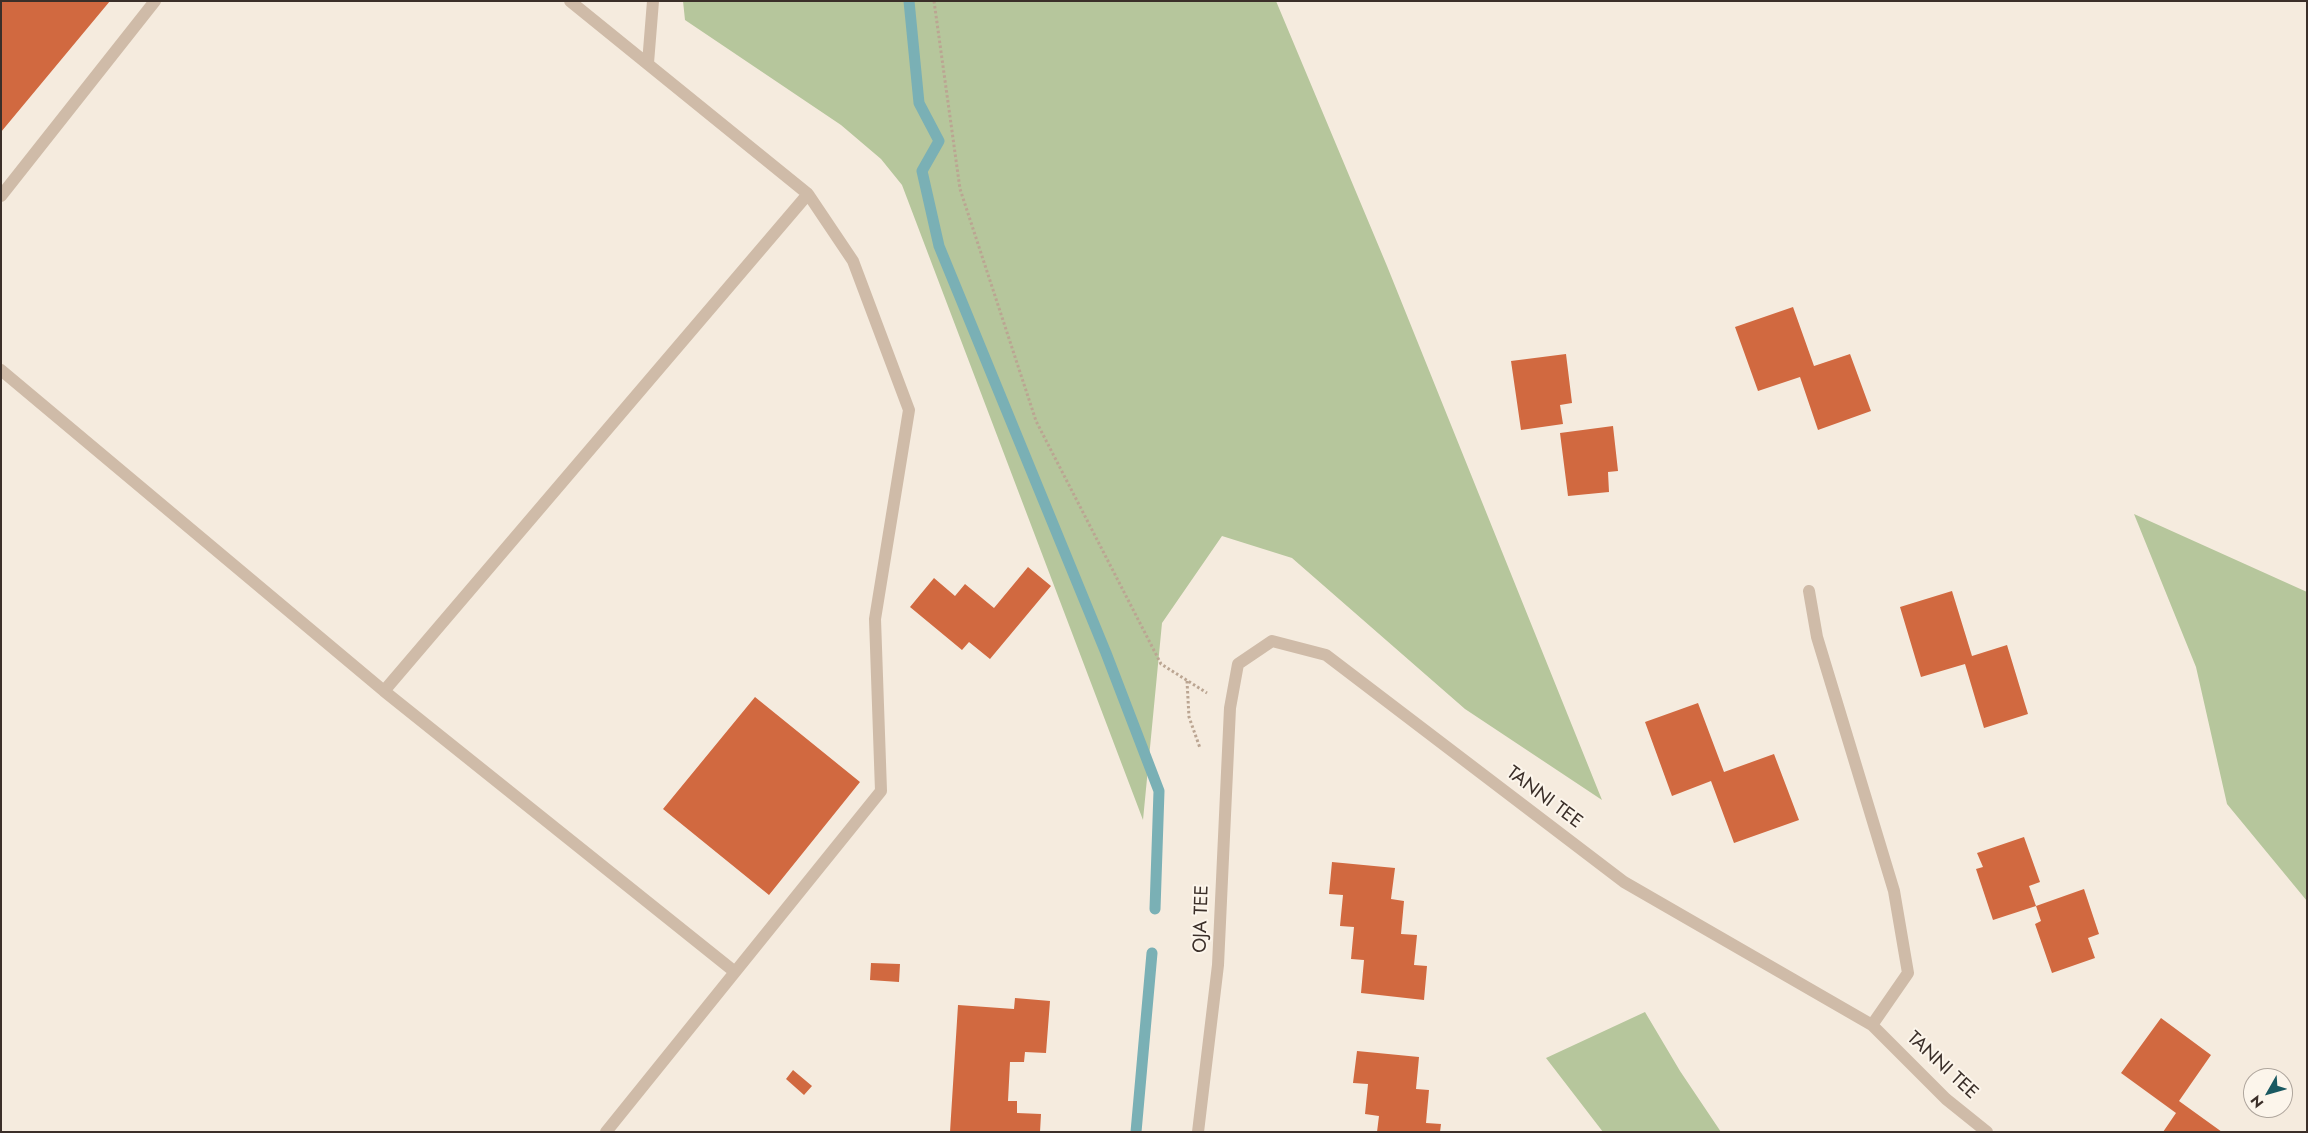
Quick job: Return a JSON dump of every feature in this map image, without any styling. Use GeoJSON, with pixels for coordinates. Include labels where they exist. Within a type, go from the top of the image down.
{"type":"FeatureCollection","features":[{"type":"Feature","properties":{"kind":"street"},"geometry":{"type":"LineString","coordinates":[[1,196],[155,1]]}},
{"type":"Feature","properties":{"kind":"street"},"geometry":{"type":"LineString","coordinates":[[570,1],[808,194],[853,261],[909,410],[875,618],[881,791],[606,1132]]}},
{"type":"Feature","properties":{"kind":"street"},"geometry":{"type":"LineString","coordinates":[[648,63],[653,1]]}},
{"type":"Feature","properties":{"kind":"street"},"geometry":{"type":"LineString","coordinates":[[384,690],[808,194]]}},
{"type":"Feature","properties":{"kind":"street"},"geometry":{"type":"LineString","coordinates":[[1,370],[384,690],[734,972]]}},
{"type":"Feature","properties":{"kind":"street"},"geometry":{"type":"LineString","coordinates":[[1809,590],[1817,637],[1894,891],[1908,973],[1872,1025]]}},
{"type":"Feature","properties":{"kind":"street","name":"TANNI TEE"},"geometry":{"type":"LineString","coordinates":[[1230,708],[1238,664],[1272,640],[1326,655],[1624,882],[1872,1025],[1946,1099],[1987,1132]]}},
{"type":"Feature","properties":{"kind":"street","name":"OJA TEE"},"geometry":{"type":"LineString","coordinates":[[1198,1132],[1218,965],[1230,708]]}},
{"type":"Feature","properties":{"kind":"path"},"geometry":{"type":"LineString","coordinates":[[934,1],[960,189],[1036,420],[1161,664],[1230,708]]}},
{"type":"Feature","properties":{"kind":"path"},"geometry":{"type":"LineString","coordinates":[[1187,680],[1189,717],[1200,751]]}},
{"type":"Feature","properties":{"kind":"green space"},"geometry":{"type":"Polygon","coordinates":[[[683,1],[1276,1],[1387,266],[1602,800],[1465,709],[1292,558],[1222,536],[1162,623],[1143,820],[902,185],[881,159],[841,125],[685,20],[683,1]]]}},
{"type":"Feature","properties":{"kind":"green space"},"geometry":{"type":"Polygon","coordinates":[[[2134,514],[2307,592],[2307,901],[2227,804],[2196,667],[2134,514]]]}},
{"type":"Feature","properties":{"kind":"green space"},"geometry":{"type":"Polygon","coordinates":[[[1645,1012],[1680,1071],[1721,1132],[1603,1132],[1546,1058],[1645,1012]]]}},
{"type":"Feature","properties":{"kind":"building"},"geometry":{"type":"Polygon","coordinates":[[[1,1],[110,1],[1,132],[1,1]]]}},
{"type":"Feature","properties":{"kind":"building"},"geometry":{"type":"Polygon","coordinates":[[[1793,307],[1814,366],[1850,354],[1871,411],[1818,430],[1800,377],[1758,391],[1735,327],[1793,307]]]}},
{"type":"Feature","properties":{"kind":"building"},"geometry":{"type":"Polygon","coordinates":[[[1566,354],[1572,403],[1560,405],[1563,424],[1521,430],[1511,361],[1566,354]]]}},
{"type":"Feature","properties":{"kind":"building"},"geometry":{"type":"Polygon","coordinates":[[[1613,426],[1618,471],[1608,472],[1609,492],[1568,496],[1560,433],[1613,426]]]}},
{"type":"Feature","properties":{"kind":"building"},"geometry":{"type":"Polygon","coordinates":[[[1028,567],[1051,586],[990,659],[969,642],[962,650],[910,607],[934,578],[955,596],[965,584],[994,608],[1028,567]]]}},
{"type":"Feature","properties":{"kind":"building"},"geometry":{"type":"Polygon","coordinates":[[[1952,591],[1972,656],[2007,645],[2028,714],[1984,728],[1965,664],[1921,677],[1900,607],[1952,591]]]}},
{"type":"Feature","properties":{"kind":"building"},"geometry":{"type":"Polygon","coordinates":[[[755,697],[860,782],[769,895],[663,809],[755,697]]]}},
{"type":"Feature","properties":{"kind":"building"},"geometry":{"type":"Polygon","coordinates":[[[1698,703],[1724,772],[1774,754],[1799,820],[1734,843],[1711,781],[1672,796],[1645,722],[1698,703]]]}},
{"type":"Feature","properties":{"kind":"building"},"geometry":{"type":"Polygon","coordinates":[[[2024,837],[2040,882],[2029,886],[2036,906],[1993,920],[1976,869],[1983,867],[1977,853],[2024,837]]]}},
{"type":"Feature","properties":{"kind":"building"},"geometry":{"type":"Polygon","coordinates":[[[1332,862],[1395,868],[1391,899],[1404,901],[1401,934],[1417,935],[1414,965],[1427,966],[1424,1000],[1361,993],[1364,960],[1351,959],[1354,927],[1340,926],[1343,895],[1329,894],[1332,862]]]}},
{"type":"Feature","properties":{"kind":"building"},"geometry":{"type":"Polygon","coordinates":[[[2084,889],[2099,934],[2088,938],[2095,958],[2052,973],[2035,924],[2041,921],[2036,906],[2084,889]]]}},
{"type":"Feature","properties":{"kind":"building"},"geometry":{"type":"Polygon","coordinates":[[[871,963],[900,964],[899,982],[870,980],[871,963]]]}},
{"type":"Feature","properties":{"kind":"building"},"geometry":{"type":"Polygon","coordinates":[[[1015,998],[1050,1001],[1046,1053],[1025,1052],[1024,1062],[1010,1062],[1008,1101],[1017,1101],[1017,1113],[1041,1114],[1040,1132],[950,1132],[958,1005],[1014,1009],[1015,998]]]}},
{"type":"Feature","properties":{"kind":"building"},"geometry":{"type":"Polygon","coordinates":[[[2161,1018],[2211,1055],[2179,1101],[2222,1132],[2163,1132],[2176,1113],[2121,1073],[2161,1018]]]}},
{"type":"Feature","properties":{"kind":"building"},"geometry":{"type":"Polygon","coordinates":[[[1357,1051],[1419,1057],[1416,1089],[1429,1090],[1426,1123],[1441,1124],[1440,1132],[1377,1132],[1379,1116],[1365,1114],[1368,1084],[1353,1083],[1357,1051]]]}},
{"type":"Feature","properties":{"kind":"building"},"geometry":{"type":"Polygon","coordinates":[[[793,1070],[812,1086],[804,1095],[786,1079],[793,1070]]]}},
{"type":"Feature","properties":{"kind":"waterway"},"geometry":{"type":"LineString","coordinates":[[909,1],[919,103],[939,141],[922,171],[939,246],[1106,653],[1159,791],[1155,909]]}},
{"type":"Feature","properties":{"kind":"waterway"},"geometry":{"type":"LineString","coordinates":[[1136,1132],[1152,953]]}}]}
